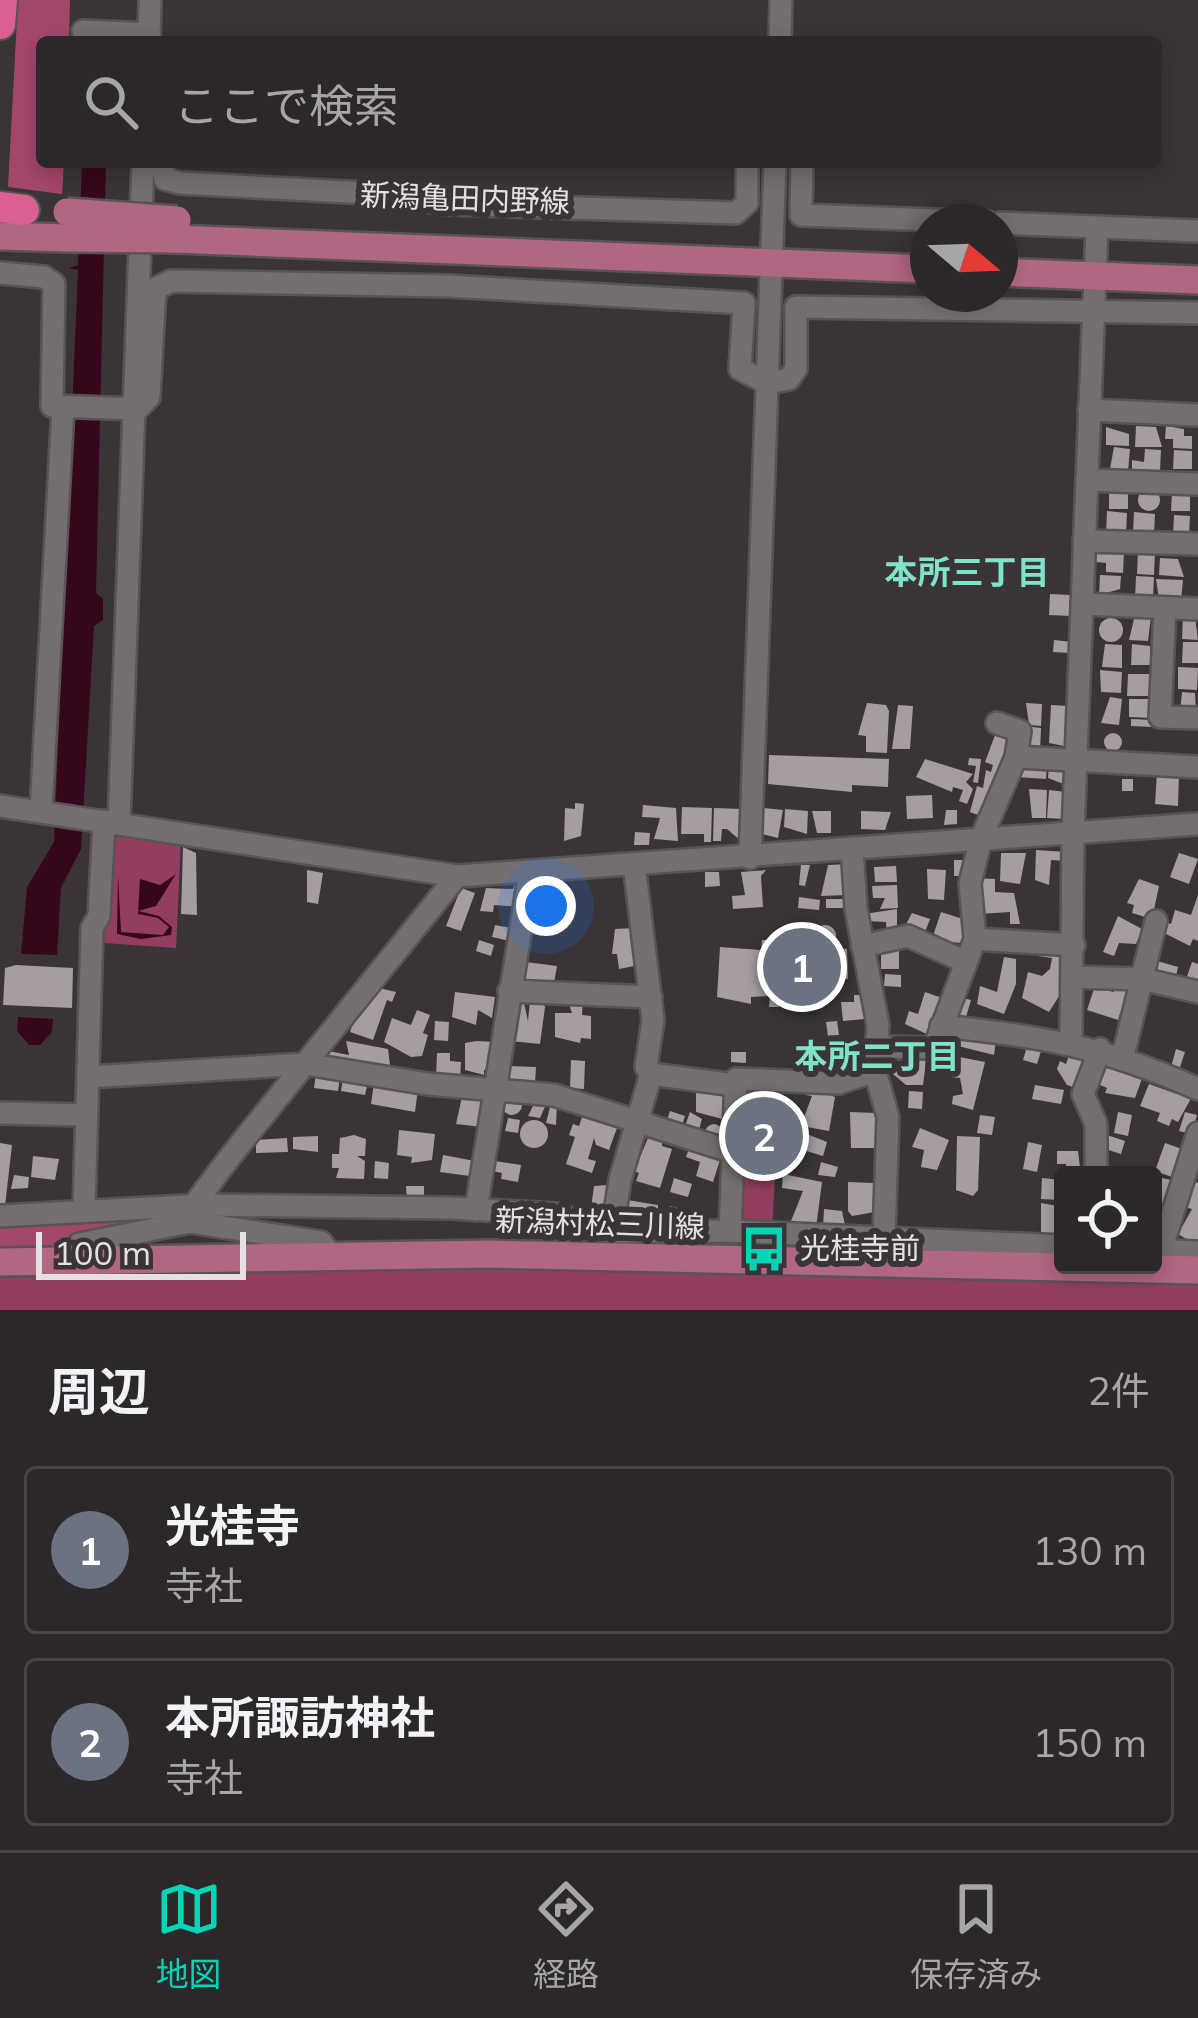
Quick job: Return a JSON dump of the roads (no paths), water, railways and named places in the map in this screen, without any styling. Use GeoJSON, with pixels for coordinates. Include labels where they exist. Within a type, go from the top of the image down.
{"type":"FeatureCollection","features":[{"type":"Feature","properties":{"kind":"highway"},"geometry":{"type":"LineString","coordinates":[[0,24],[2,0]]}},
{"type":"Feature","properties":{"kind":"main road","name":"新潟亀田内野線"},"geometry":{"type":"LineString","coordinates":[[8,209],[66,225]]}},
{"type":"Feature","properties":{"kind":"main road","name":"新潟亀田内野線"},"geometry":{"type":"LineString","coordinates":[[0,236],[66,225],[770,254],[910,267]]}},
{"type":"Feature","properties":{"kind":"main road","name":"新潟亀田内野線"},"geometry":{"type":"LineString","coordinates":[[770,254],[910,251]]}},
{"type":"Feature","properties":{"kind":"main road"},"geometry":{"type":"LineString","coordinates":[[1018,257],[1198,280]]}},
{"type":"Feature","properties":{"kind":"main road"},"geometry":{"type":"LineString","coordinates":[[1018,271],[1198,262]]}},
{"type":"Feature","properties":{"kind":"main road","name":"新潟村松三川線"},"geometry":{"type":"LineString","coordinates":[[0,1262],[490,1254],[1153,1273],[1198,1270]]}},
{"type":"Feature","properties":{"kind":"street"},"geometry":{"type":"LineString","coordinates":[[144,36],[150,0]]}},
{"type":"Feature","properties":{"kind":"street"},"geometry":{"type":"LineString","coordinates":[[780,36],[781,0]]}},
{"type":"Feature","properties":{"kind":"street"},"geometry":{"type":"LineString","coordinates":[[83,31],[134,36]]}},
{"type":"Feature","properties":{"kind":"street"},"geometry":{"type":"LineString","coordinates":[[84,1210],[92,928],[99,916],[111,822],[120,411],[142,168]]}},
{"type":"Feature","properties":{"kind":"street"},"geometry":{"type":"LineString","coordinates":[[162,168],[165,179],[180,183],[368,193],[448,204],[736,214],[747,203],[747,168]]}},
{"type":"Feature","properties":{"kind":"street"},"geometry":{"type":"LineString","coordinates":[[750,858],[775,168]]}},
{"type":"Feature","properties":{"kind":"street"},"geometry":{"type":"LineString","coordinates":[[802,168],[801,215],[910,219]]}},
{"type":"Feature","properties":{"kind":"street"},"geometry":{"type":"LineString","coordinates":[[1018,224],[1198,231]]}},
{"type":"Feature","properties":{"kind":"street"},"geometry":{"type":"LineString","coordinates":[[1071,1041],[1073,833],[1097,227]]}},
{"type":"Feature","properties":{"kind":"street"},"geometry":{"type":"LineString","coordinates":[[0,273],[44,277],[54,284],[52,406],[120,411],[149,397],[154,290],[170,280],[449,286],[744,303],[740,369],[768,383],[789,379],[796,369],[796,308],[1198,313]]}},
{"type":"Feature","properties":{"kind":"street"},"geometry":{"type":"LineString","coordinates":[[41,811],[63,408]]}},
{"type":"Feature","properties":{"kind":"street"},"geometry":{"type":"LineString","coordinates":[[1089,410],[1198,415]]}},
{"type":"Feature","properties":{"kind":"street"},"geometry":{"type":"LineString","coordinates":[[1087,480],[1198,484]]}},
{"type":"Feature","properties":{"kind":"street"},"geometry":{"type":"LineString","coordinates":[[1084,541],[1198,544]]}},
{"type":"Feature","properties":{"kind":"street"},"geometry":{"type":"LineString","coordinates":[[1082,604],[1198,609]]}},
{"type":"Feature","properties":{"kind":"street"},"geometry":{"type":"LineString","coordinates":[[1165,608],[1160,717],[1198,718]]}},
{"type":"Feature","properties":{"kind":"street"},"geometry":{"type":"LineString","coordinates":[[877,1047],[934,1048],[975,939],[969,898],[981,839],[1016,757],[1019,731],[997,723]]}},
{"type":"Feature","properties":{"kind":"street"},"geometry":{"type":"LineString","coordinates":[[1016,757],[1198,767]]}},
{"type":"Feature","properties":{"kind":"street"},"geometry":{"type":"LineString","coordinates":[[0,806],[457,876],[1198,824]]}},
{"type":"Feature","properties":{"kind":"street"},"geometry":{"type":"LineString","coordinates":[[852,848],[862,946],[874,991],[875,1071],[888,1117],[884,1237]]}},
{"type":"Feature","properties":{"kind":"street"},"geometry":{"type":"LineString","coordinates":[[634,864],[653,1020],[646,1067],[651,1074],[735,1084]]}},
{"type":"Feature","properties":{"kind":"street"},"geometry":{"type":"LineString","coordinates":[[476,1210],[530,872]]}},
{"type":"Feature","properties":{"kind":"street"},"geometry":{"type":"LineString","coordinates":[[192,1214],[457,876]]}},
{"type":"Feature","properties":{"kind":"street"},"geometry":{"type":"LineString","coordinates":[[1123,1056],[1156,921]]}},
{"type":"Feature","properties":{"kind":"street"},"geometry":{"type":"LineString","coordinates":[[862,946],[908,936],[966,962]]}},
{"type":"Feature","properties":{"kind":"street"},"geometry":{"type":"LineString","coordinates":[[975,939],[1074,945]]}},
{"type":"Feature","properties":{"kind":"street"},"geometry":{"type":"LineString","coordinates":[[1072,977],[1142,979],[1198,992]]}},
{"type":"Feature","properties":{"kind":"street"},"geometry":{"type":"LineString","coordinates":[[509,991],[650,998]]}},
{"type":"Feature","properties":{"kind":"street"},"geometry":{"type":"LineString","coordinates":[[941,1026],[1071,1041],[1123,1056],[1198,1089]]}},
{"type":"Feature","properties":{"kind":"street"},"geometry":{"type":"LineString","coordinates":[[1096,1166],[1096,1124],[1083,1094],[1100,1049]]}},
{"type":"Feature","properties":{"kind":"street"},"geometry":{"type":"LineString","coordinates":[[88,1077],[306,1064],[428,1084],[554,1095],[733,1151]]}},
{"type":"Feature","properties":{"kind":"street"},"geometry":{"type":"LineString","coordinates":[[730,1232],[736,1079],[839,1083],[875,1071]]}},
{"type":"Feature","properties":{"kind":"street"},"geometry":{"type":"LineString","coordinates":[[612,1232],[620,1180],[651,1074]]}},
{"type":"Feature","properties":{"kind":"street"},"geometry":{"type":"LineString","coordinates":[[0,1113],[87,1115]]}},
{"type":"Feature","properties":{"kind":"street"},"geometry":{"type":"LineString","coordinates":[[1162,1236],[1198,1135]]}},
{"type":"Feature","properties":{"kind":"street"},"geometry":{"type":"LineString","coordinates":[[0,1216],[84,1210],[192,1214],[476,1210],[555,1214],[612,1232],[730,1232],[1054,1246]]}},
{"type":"Feature","properties":{"kind":"street"},"geometry":{"type":"LineString","coordinates":[[69,1261],[79,1244],[192,1214],[321,1243],[334,1257]]}},
{"type":"Feature","properties":{"kind":"street"},"geometry":{"type":"LineString","coordinates":[[1162,1250],[1198,1252]]}},
{"type":"Feature","properties":{"kind":"place","name":"光桂寺"},"geometry":{"type":"Point","coordinates":[802,967]}},
{"type":"Feature","properties":{"kind":"place","name":"本所諏訪神社"},"geometry":{"type":"Point","coordinates":[764,1136]}},
{"type":"Feature","properties":{"kind":"place","name":"光桂寺前"},"geometry":{"type":"Point","coordinates":[764,1249]}},
{"type":"Feature","properties":{"kind":"district","name":"本所三丁目"},"geometry":{"type":"Point","coordinates":[967,572]}},
{"type":"Feature","properties":{"kind":"district","name":"本所二丁目"},"geometry":{"type":"Point","coordinates":[877,1056]}}]}
